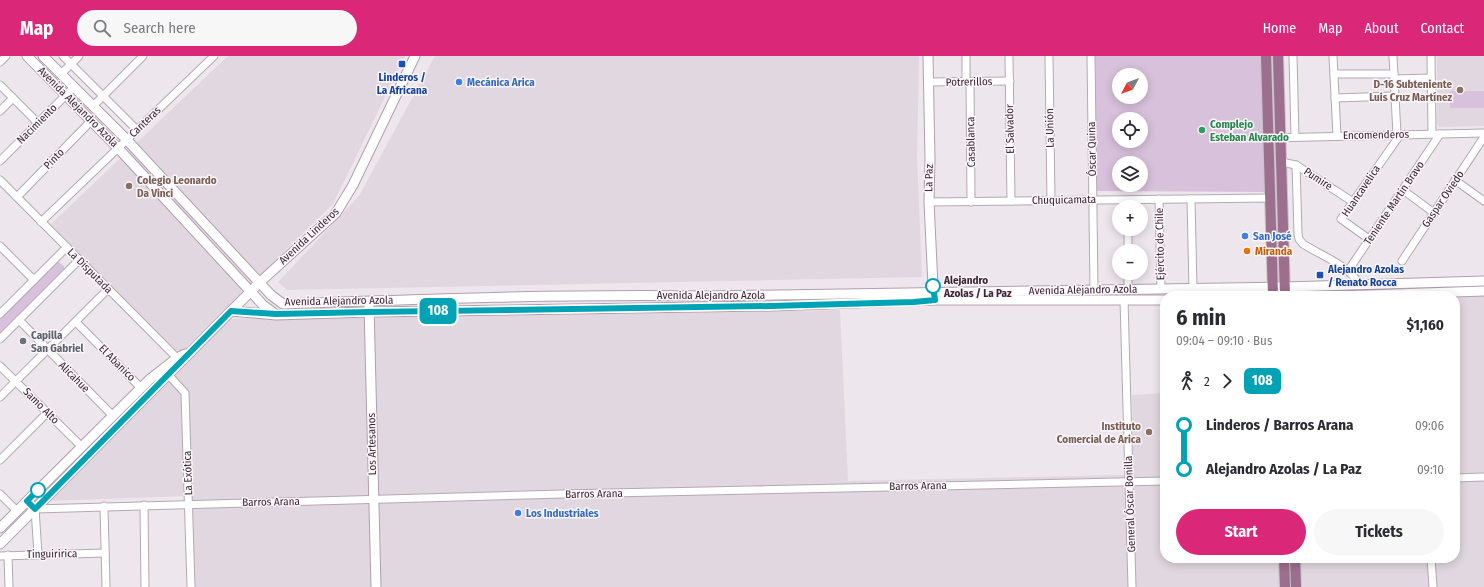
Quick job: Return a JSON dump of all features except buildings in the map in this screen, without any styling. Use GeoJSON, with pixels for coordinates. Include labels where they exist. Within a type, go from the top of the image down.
{"type":"FeatureCollection","features":[{"type":"Feature","properties":{"kind":"main road","name":"Avenida Alejandro Azola"},"geometry":{"type":"LineString","coordinates":[[27,56],[118,148],[263,305],[276,314],[771,306],[934,296],[1094,290],[1193,289],[1246,291]]}},
{"type":"Feature","properties":{"kind":"main road","name":"Avenida Alejandro Azola"},"geometry":{"type":"LineString","coordinates":[[43,56],[126,139],[259,283],[275,299],[283,304],[602,295],[934,296],[1160,300]]}},
{"type":"Feature","properties":{"kind":"main road","name":"Avenida Linderos"},"geometry":{"type":"LineString","coordinates":[[0,528],[141,388],[192,351],[259,283],[330,219],[340,208],[353,185],[415,56]]}},
{"type":"Feature","properties":{"kind":"main road","name":"La Paz"},"geometry":{"type":"LineString","coordinates":[[928,56],[930,159],[929,202],[934,296]]}},
{"type":"Feature","properties":{"kind":"main road"},"geometry":{"type":"LineString","coordinates":[[1266,56],[1273,291]]}},
{"type":"Feature","properties":{"kind":"main road"},"geometry":{"type":"LineString","coordinates":[[1278,56],[1285,291]]}},
{"type":"Feature","properties":{"kind":"main road","name":"Avenida Alejandro Azola"},"geometry":{"type":"LineString","coordinates":[[1296,291],[1360,285],[1484,281]]}},
{"type":"Feature","properties":{"kind":"main road"},"geometry":{"type":"LineString","coordinates":[[1460,293],[1484,291]]}},
{"type":"Feature","properties":{"kind":"main road","name":"Los Artesanos"},"geometry":{"type":"LineString","coordinates":[[369,301],[376,587]]}},
{"type":"Feature","properties":{"kind":"main road"},"geometry":{"type":"LineString","coordinates":[[231,311],[276,314]]}},
{"type":"Feature","properties":{"kind":"main road","name":"Avenida Linderos"},"geometry":{"type":"LineString","coordinates":[[0,544],[165,371]]}},
{"type":"Feature","properties":{"kind":"main road"},"geometry":{"type":"LineString","coordinates":[[1284,563],[1285,587]]}},
{"type":"Feature","properties":{"kind":"main road"},"geometry":{"type":"LineString","coordinates":[[1295,563],[1296,587]]}},
{"type":"Feature","properties":{"kind":"street"},"geometry":{"type":"LineString","coordinates":[[0,62],[6,56]]}},
{"type":"Feature","properties":{"kind":"street"},"geometry":{"type":"LineString","coordinates":[[63,56],[136,130]]}},
{"type":"Feature","properties":{"kind":"street"},"geometry":{"type":"LineString","coordinates":[[61,74],[79,56]]}},
{"type":"Feature","properties":{"kind":"street"},"geometry":{"type":"LineString","coordinates":[[93,106],[143,56]]}},
{"type":"Feature","properties":{"kind":"street","name":"Canteras"},"geometry":{"type":"LineString","coordinates":[[42,222],[126,139],[214,56]]}},
{"type":"Feature","properties":{"kind":"street","name":"Casablanca"},"geometry":{"type":"LineString","coordinates":[[966,56],[971,202]]}},
{"type":"Feature","properties":{"kind":"street","name":"El Salvador"},"geometry":{"type":"LineString","coordinates":[[1009,56],[1011,201]]}},
{"type":"Feature","properties":{"kind":"street","name":"La Unión"},"geometry":{"type":"LineString","coordinates":[[1049,56],[1051,201]]}},
{"type":"Feature","properties":{"kind":"street","name":"Óscar Quina"},"geometry":{"type":"LineString","coordinates":[[1091,56],[1094,290]]}},
{"type":"Feature","properties":{"kind":"street"},"geometry":{"type":"LineString","coordinates":[[1293,56],[1295,137]]}},
{"type":"Feature","properties":{"kind":"street"},"geometry":{"type":"LineString","coordinates":[[1333,56],[1337,136]]}},
{"type":"Feature","properties":{"kind":"street"},"geometry":{"type":"LineString","coordinates":[[1393,56],[1394,96],[1398,135]]}},
{"type":"Feature","properties":{"kind":"street"},"geometry":{"type":"LineString","coordinates":[[1431,56],[1432,134]]}},
{"type":"Feature","properties":{"kind":"street"},"geometry":{"type":"LineString","coordinates":[[1334,74],[1431,78]]}},
{"type":"Feature","properties":{"kind":"street","name":"Potrerillos"},"geometry":{"type":"LineString","coordinates":[[928,82],[1010,81]]}},
{"type":"Feature","properties":{"kind":"street"},"geometry":{"type":"LineString","coordinates":[[0,85],[38,123]]}},
{"type":"Feature","properties":{"kind":"street","name":"Nacimiento"},"geometry":{"type":"LineString","coordinates":[[0,161],[74,87]]}},
{"type":"Feature","properties":{"kind":"street"},"geometry":{"type":"LineString","coordinates":[[1335,98],[1394,96]]}},
{"type":"Feature","properties":{"kind":"street"},"geometry":{"type":"LineString","coordinates":[[0,111],[13,98]]}},
{"type":"Feature","properties":{"kind":"street","name":"Pinto"},"geometry":{"type":"LineString","coordinates":[[17,197],[91,121]]}},
{"type":"Feature","properties":{"kind":"street","name":"Encomenderos"},"geometry":{"type":"LineString","coordinates":[[1269,138],[1484,133]]}},
{"type":"Feature","properties":{"kind":"street","name":"Teniente Martín Bravo"},"geometry":{"type":"LineString","coordinates":[[1348,271],[1440,134]]}},
{"type":"Feature","properties":{"kind":"street","name":"Huancavelica"},"geometry":{"type":"LineString","coordinates":[[1369,240],[1341,219],[1398,135]]}},
{"type":"Feature","properties":{"kind":"street","name":"Gaspar Oviedo"},"geometry":{"type":"LineString","coordinates":[[1402,260],[1484,137]]}},
{"type":"Feature","properties":{"kind":"street","name":"Pumire"},"geometry":{"type":"LineString","coordinates":[[1281,162],[1296,165],[1353,202]]}},
{"type":"Feature","properties":{"kind":"street"},"geometry":{"type":"LineString","coordinates":[[1296,165],[1299,239],[1303,244],[1348,271],[1360,285]]}},
{"type":"Feature","properties":{"kind":"street"},"geometry":{"type":"LineString","coordinates":[[1455,180],[1484,201]]}},
{"type":"Feature","properties":{"kind":"street","name":"La Disputada"},"geometry":{"type":"LineString","coordinates":[[1,182],[179,360]]}},
{"type":"Feature","properties":{"kind":"street"},"geometry":{"type":"LineString","coordinates":[[1403,190],[1434,213]]}},
{"type":"Feature","properties":{"kind":"street","name":"Chuquicamata"},"geometry":{"type":"LineString","coordinates":[[1148,200],[1270,198]]}},
{"type":"Feature","properties":{"kind":"street","name":"Ejército de Chile"},"geometry":{"type":"LineString","coordinates":[[1159,199],[1161,289]]}},
{"type":"Feature","properties":{"kind":"street"},"geometry":{"type":"LineString","coordinates":[[1191,199],[1193,289]]}},
{"type":"Feature","properties":{"kind":"street","name":"Chuquicamata"},"geometry":{"type":"LineString","coordinates":[[929,202],[1093,200],[1112,202]]}},
{"type":"Feature","properties":{"kind":"street"},"geometry":{"type":"LineString","coordinates":[[0,246],[34,280]]}},
{"type":"Feature","properties":{"kind":"street"},"geometry":{"type":"LineString","coordinates":[[0,314],[67,247]]}},
{"type":"Feature","properties":{"kind":"street"},"geometry":{"type":"LineString","coordinates":[[0,339],[79,260]]}},
{"type":"Feature","properties":{"kind":"street"},"geometry":{"type":"LineString","coordinates":[[1128,280],[1128,290]]}},
{"type":"Feature","properties":{"kind":"street"},"geometry":{"type":"LineString","coordinates":[[0,397],[108,289]]}},
{"type":"Feature","properties":{"kind":"street","name":"General Óscar Bonilla"},"geometry":{"type":"LineString","coordinates":[[1124,300],[1132,587]]}},
{"type":"Feature","properties":{"kind":"street"},"geometry":{"type":"LineString","coordinates":[[0,303],[6,309]]}},
{"type":"Feature","properties":{"kind":"street","name":"Alicahue"},"geometry":{"type":"LineString","coordinates":[[19,320],[113,416]]}},
{"type":"Feature","properties":{"kind":"street","name":"El Abanico"},"geometry":{"type":"LineString","coordinates":[[76,322],[141,388]]}},
{"type":"Feature","properties":{"kind":"street","name":"Samo Alto"},"geometry":{"type":"LineString","coordinates":[[0,366],[82,447]]}},
{"type":"Feature","properties":{"kind":"street","name":"La Exótica"},"geometry":{"type":"LineString","coordinates":[[165,371],[186,393],[191,587]]}},
{"type":"Feature","properties":{"kind":"street"},"geometry":{"type":"LineString","coordinates":[[0,460],[47,413]]}},
{"type":"Feature","properties":{"kind":"street"},"geometry":{"type":"LineString","coordinates":[[1460,478],[1484,477]]}},
{"type":"Feature","properties":{"kind":"street","name":"Barros Arana"},"geometry":{"type":"LineString","coordinates":[[35,509],[144,505],[1160,481]]}},
{"type":"Feature","properties":{"kind":"street"},"geometry":{"type":"LineString","coordinates":[[0,494],[17,511]]}},
{"type":"Feature","properties":{"kind":"street"},"geometry":{"type":"LineString","coordinates":[[27,501],[35,509],[38,554]]}},
{"type":"Feature","properties":{"kind":"street"},"geometry":{"type":"LineString","coordinates":[[144,505],[145,587]]}},
{"type":"Feature","properties":{"kind":"street"},"geometry":{"type":"LineString","coordinates":[[104,506],[106,587]]}},
{"type":"Feature","properties":{"kind":"street","name":"Tinguiririca"},"geometry":{"type":"LineString","coordinates":[[4,555],[105,553]]}},
{"type":"Feature","properties":{"kind":"street"},"geometry":{"type":"LineString","coordinates":[[4,555],[9,587]]}},
{"type":"Feature","properties":{"kind":"street"},"geometry":{"type":"LineString","coordinates":[[1432,563],[1432,587]]}},
{"type":"Feature","properties":{"kind":"shaded area"},"geometry":{"type":"Polygon","coordinates":[[[228,56],[405,56],[333,204],[184,350],[168,351],[51,224],[228,56]]]}},
{"type":"Feature","properties":{"kind":"shaded area"},"geometry":{"type":"Polygon","coordinates":[[[435,56],[919,56],[917,156],[922,277],[287,290],[278,282],[359,196],[435,56]]]}},
{"type":"Feature","properties":{"kind":"shaded area","name":"Complejo Esteban Alvarado"},"geometry":{"type":"Polygon","coordinates":[[[1095,56],[1261,56],[1265,192],[1148,191],[1148,156],[1112,156],[1112,191],[1097,191],[1095,56]]]}},
{"type":"Feature","properties":{"kind":"shaded area","name":"D-16 Subteniente Luis Cruz Martínez"},"geometry":{"type":"Polygon","coordinates":[[[1437,56],[1484,56],[1484,126],[1439,127],[1437,123],[1437,56]]]}},
{"type":"Feature","properties":{"kind":"shaded area"},"geometry":{"type":"Polygon","coordinates":[[[1450,91],[1484,91],[1484,108],[1450,108],[1450,91]]]}},
{"type":"Feature","properties":{"kind":"shaded area"},"geometry":{"type":"Polygon","coordinates":[[[57,261],[64,266],[64,269],[0,334],[0,318],[57,261]]]}},
{"type":"Feature","properties":{"kind":"shaded area"},"geometry":{"type":"Polygon","coordinates":[[[1484,294],[1484,587],[193,587],[189,496],[45,501],[229,319],[350,316],[840,310],[848,481],[1124,475],[1135,471],[1133,468],[1132,395],[1160,393],[1160,563],[1460,563],[1460,296],[1484,294]]]}},
{"type":"Feature","properties":{"kind":"bus line","name":"108"},"geometry":{"type":"LineString","coordinates":[[38,490],[27,501],[35,509],[231,311],[276,314],[794,306],[841,303],[914,302],[935,300],[933,286]]}},
{"type":"Feature","properties":{"kind":"place","name":"Linderos / La Africana"},"geometry":{"type":"Point","coordinates":[402,64]}},
{"type":"Feature","properties":{"kind":"place","name":"Mecánica Arica"},"geometry":{"type":"Point","coordinates":[459,82]}},
{"type":"Feature","properties":{"kind":"place","name":"D-16 Subteniente Luis Cruz Martínez"},"geometry":{"type":"Point","coordinates":[1460,90]}},
{"type":"Feature","properties":{"kind":"place","name":"Complejo Esteban Alvarado"},"geometry":{"type":"Point","coordinates":[1202,130]}},
{"type":"Feature","properties":{"kind":"place","name":"Colegio Leonardo Da Vinci"},"geometry":{"type":"Point","coordinates":[129,186]}},
{"type":"Feature","properties":{"kind":"place","name":"San José"},"geometry":{"type":"Point","coordinates":[1245,236]}},
{"type":"Feature","properties":{"kind":"place","name":"Miranda"},"geometry":{"type":"Point","coordinates":[1247,251]}},
{"type":"Feature","properties":{"kind":"place","name":"Alejandro Azolas / Renato Rocca"},"geometry":{"type":"Point","coordinates":[1320,275]}},
{"type":"Feature","properties":{"kind":"place","name":"Alejandro Azolas / La Paz"},"geometry":{"type":"Point","coordinates":[933,286]}},
{"type":"Feature","properties":{"kind":"place","name":"Capilla San Gabriel"},"geometry":{"type":"Point","coordinates":[23,341]}},
{"type":"Feature","properties":{"kind":"place","name":"Instituto Comercial de Arica"},"geometry":{"type":"Point","coordinates":[1149,432]}},
{"type":"Feature","properties":{"kind":"place","name":"Los Industriales"},"geometry":{"type":"Point","coordinates":[518,513]}}]}
